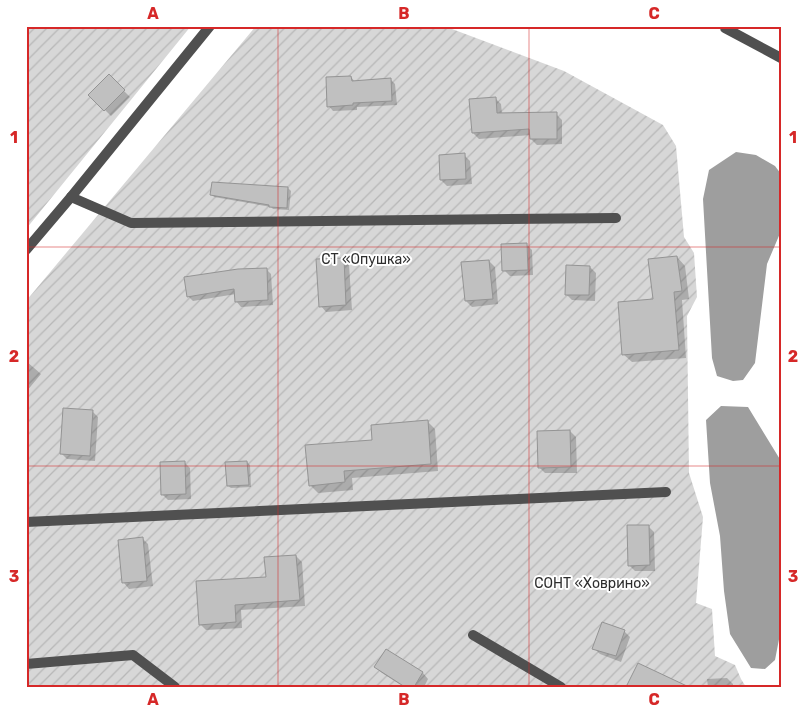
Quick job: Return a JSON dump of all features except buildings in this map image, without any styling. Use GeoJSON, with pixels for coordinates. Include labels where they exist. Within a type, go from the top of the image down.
{"type":"FeatureCollection","features":[{"type":"Feature","properties":{"kind":"street"},"geometry":{"type":"LineString","coordinates":[[26,250],[72,197],[210,26]]}},
{"type":"Feature","properties":{"kind":"street"},"geometry":{"type":"LineString","coordinates":[[725,26],[725,28],[781,58]]}},
{"type":"Feature","properties":{"kind":"street"},"geometry":{"type":"LineString","coordinates":[[72,197],[131,223],[616,218]]}},
{"type":"Feature","properties":{"kind":"street"},"geometry":{"type":"LineString","coordinates":[[26,522],[666,492]]}},
{"type":"Feature","properties":{"kind":"street"},"geometry":{"type":"LineString","coordinates":[[473,635],[561,687]]}},
{"type":"Feature","properties":{"kind":"street"},"geometry":{"type":"LineString","coordinates":[[26,664],[134,655],[175,687]]}},
{"type":"Feature","properties":{"kind":"green space"},"geometry":{"type":"Polygon","coordinates":[[[26,26],[191,26],[26,229],[26,26]]]}},
{"type":"Feature","properties":{"kind":"green space","name":"СТ «Опушка»"},"geometry":{"type":"Polygon","coordinates":[[[256,26],[444,26],[564,71],[663,125],[676,146],[684,237],[694,253],[697,297],[687,316],[689,473],[703,517],[696,603],[712,609],[715,656],[735,665],[746,687],[26,687],[26,301],[256,26]]]}},
{"type":"Feature","properties":{"kind":"shaded area"},"geometry":{"type":"Polygon","coordinates":[[[736,152],[756,155],[775,166],[781,174],[781,231],[767,264],[755,363],[743,380],[733,381],[717,376],[712,358],[703,199],[709,170],[736,152]]]}},
{"type":"Feature","properties":{"kind":"shaded area"},"geometry":{"type":"Polygon","coordinates":[[[721,406],[748,407],[781,461],[781,629],[775,660],[765,669],[751,668],[730,634],[724,591],[720,536],[710,483],[706,420],[721,406]]]}},
{"type":"Feature","properties":{"kind":"park label","name":"СОНТ «Ховрино»"},"geometry":{"type":"Point","coordinates":[592,583]}}]}
